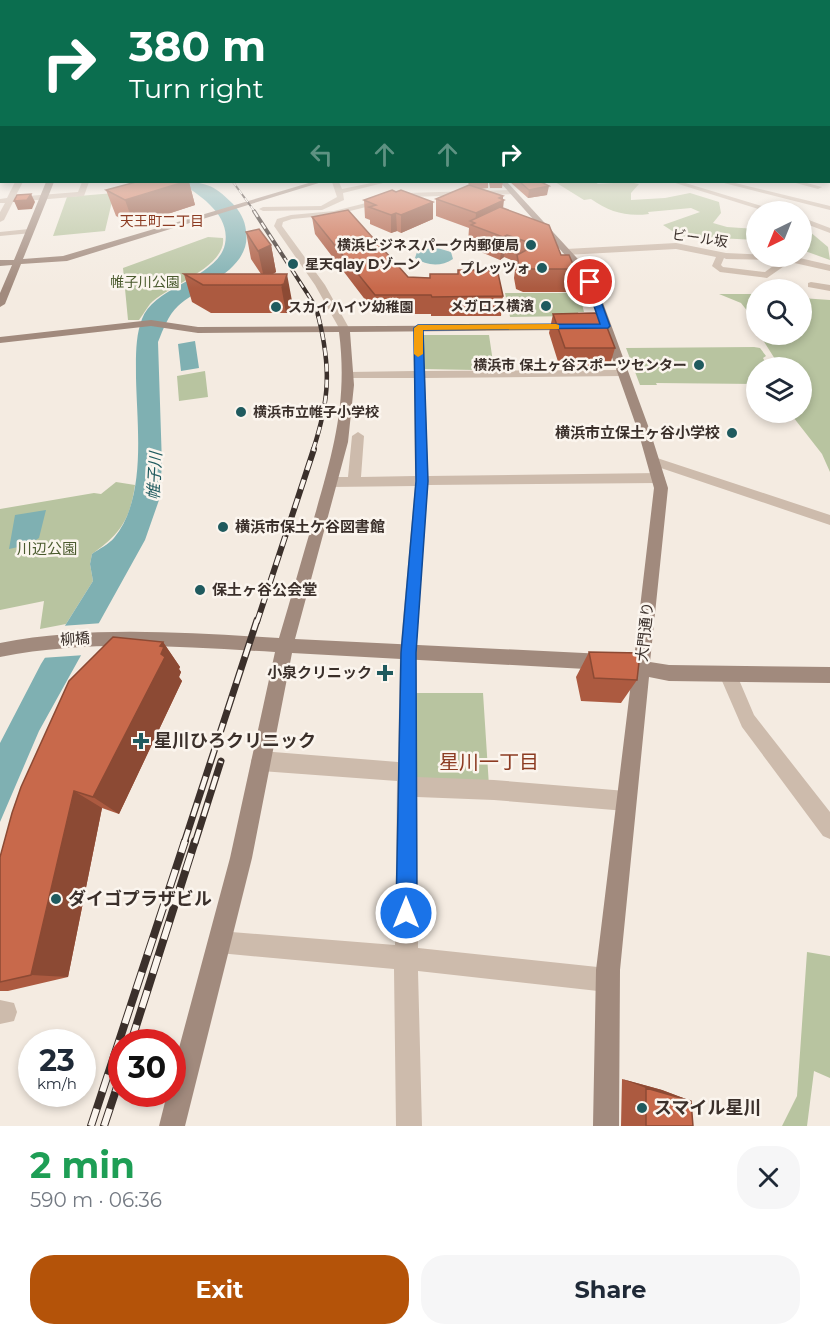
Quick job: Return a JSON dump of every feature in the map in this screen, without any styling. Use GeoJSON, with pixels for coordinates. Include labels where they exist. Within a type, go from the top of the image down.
{"type":"FeatureCollection","features":[{"type":"Feature","properties":{"kind":"street"},"geometry":{"type":"LineString","coordinates":[[0,220],[18,184]]}},
{"type":"Feature","properties":{"kind":"street"},"geometry":{"type":"LineString","coordinates":[[0,304],[2,292],[49,184]]}},
{"type":"Feature","properties":{"kind":"street"},"geometry":{"type":"LineString","coordinates":[[0,201],[81,194],[85,184]]}},
{"type":"Feature","properties":{"kind":"street"},"geometry":{"type":"LineString","coordinates":[[0,263],[64,259],[313,184]]}},
{"type":"Feature","properties":{"kind":"street"},"geometry":{"type":"LineString","coordinates":[[270,217],[322,208],[340,198],[337,184]]}},
{"type":"Feature","properties":{"kind":"street"},"geometry":{"type":"LineString","coordinates":[[340,192],[376,184]]}},
{"type":"Feature","properties":{"kind":"street"},"geometry":{"type":"LineString","coordinates":[[388,184],[392,185]]}},
{"type":"Feature","properties":{"kind":"street","name":"大門通り"},"geometry":{"type":"LineString","coordinates":[[505,184],[585,272],[590,282],[600,326],[622,373],[654,461],[661,488],[608,980],[606,1126]]}},
{"type":"Feature","properties":{"kind":"street"},"geometry":{"type":"LineString","coordinates":[[683,184],[746,202]]}},
{"type":"Feature","properties":{"kind":"street"},"geometry":{"type":"LineString","coordinates":[[698,187],[705,184]]}},
{"type":"Feature","properties":{"kind":"street"},"geometry":{"type":"LineString","coordinates":[[731,184],[830,208]]}},
{"type":"Feature","properties":{"kind":"street"},"geometry":{"type":"LineString","coordinates":[[775,194],[792,184]]}},
{"type":"Feature","properties":{"kind":"street"},"geometry":{"type":"LineString","coordinates":[[801,184],[818,187]]}},
{"type":"Feature","properties":{"kind":"street"},"geometry":{"type":"LineString","coordinates":[[401,189],[411,194]]}},
{"type":"Feature","properties":{"kind":"street"},"geometry":{"type":"LineString","coordinates":[[270,217],[287,218],[334,213],[411,194],[512,192]]}},
{"type":"Feature","properties":{"kind":"street"},"geometry":{"type":"LineString","coordinates":[[172,1126],[241,858],[285,646],[331,482],[348,410],[349,375],[344,328],[320,285],[257,200]]}},
{"type":"Feature","properties":{"kind":"street"},"geometry":{"type":"LineString","coordinates":[[812,224],[830,231]]}},
{"type":"Feature","properties":{"kind":"street"},"geometry":{"type":"LineString","coordinates":[[0,234],[29,231]]}},
{"type":"Feature","properties":{"kind":"street","name":"ビール坂"},"geometry":{"type":"LineString","coordinates":[[566,252],[668,246],[721,255],[746,256]]}},
{"type":"Feature","properties":{"kind":"street"},"geometry":{"type":"LineString","coordinates":[[721,255],[716,267],[720,269],[771,275],[780,267]]}},
{"type":"Feature","properties":{"kind":"street"},"geometry":{"type":"LineString","coordinates":[[812,255],[822,259],[828,267]]}},
{"type":"Feature","properties":{"kind":"street","name":"ビール坂"},"geometry":{"type":"LineString","coordinates":[[812,264],[828,267]]}},
{"type":"Feature","properties":{"kind":"street"},"geometry":{"type":"LineString","coordinates":[[812,285],[830,288]]}},
{"type":"Feature","properties":{"kind":"street"},"geometry":{"type":"LineString","coordinates":[[0,340],[133,324],[170,325],[198,330],[582,327]]}},
{"type":"Feature","properties":{"kind":"street"},"geometry":{"type":"LineString","coordinates":[[409,1126],[406,958],[408,653],[422,481],[418,328]]}},
{"type":"Feature","properties":{"kind":"street"},"geometry":{"type":"LineString","coordinates":[[349,375],[622,373]]}},
{"type":"Feature","properties":{"kind":"street"},"geometry":{"type":"LineString","coordinates":[[354,482],[358,436]]}},
{"type":"Feature","properties":{"kind":"street"},"geometry":{"type":"LineString","coordinates":[[654,461],[830,520]]}},
{"type":"Feature","properties":{"kind":"street"},"geometry":{"type":"LineString","coordinates":[[331,482],[658,477]]}},
{"type":"Feature","properties":{"kind":"street","name":"柳橋"},"geometry":{"type":"LineString","coordinates":[[0,650],[46,641],[104,637],[602,662],[669,673],[830,675]]}},
{"type":"Feature","properties":{"kind":"street"},"geometry":{"type":"LineString","coordinates":[[728,674],[748,721],[830,829]]}},
{"type":"Feature","properties":{"kind":"street"},"geometry":{"type":"LineString","coordinates":[[261,761],[494,790],[626,801]]}},
{"type":"Feature","properties":{"kind":"street"},"geometry":{"type":"LineString","coordinates":[[219,942],[406,958],[608,980]]}},
{"type":"Feature","properties":{"kind":"green space"},"geometry":{"type":"Polygon","coordinates":[[[557,184],[639,184],[631,193],[631,200],[665,198],[690,193],[719,202],[721,213],[713,223],[746,228],[746,239],[680,236],[663,225],[700,212],[691,208],[633,215],[612,210],[591,199],[584,200],[557,184]]]}},
{"type":"Feature","properties":{"kind":"green space"},"geometry":{"type":"Polygon","coordinates":[[[114,193],[105,231],[53,236],[67,197],[114,193]]]}},
{"type":"Feature","properties":{"kind":"green space"},"geometry":{"type":"Polygon","coordinates":[[[812,234],[828,247],[830,260],[812,254],[812,234]]]}},
{"type":"Feature","properties":{"kind":"green space","name":"帷子川公園"},"geometry":{"type":"Polygon","coordinates":[[[208,237],[223,238],[222,248],[216,258],[206,267],[158,297],[139,320],[128,320],[123,268],[208,237]]]}},
{"type":"Feature","properties":{"kind":"green space","name":"メガロス横濱"},"geometry":{"type":"Polygon","coordinates":[[[505,293],[570,293],[581,300],[584,312],[578,312],[579,315],[572,316],[510,317],[505,293]]]}},
{"type":"Feature","properties":{"kind":"green space"},"geometry":{"type":"Polygon","coordinates":[[[719,294],[746,294],[746,309],[741,303],[719,294]]]}},
{"type":"Feature","properties":{"kind":"green space"},"geometry":{"type":"Polygon","coordinates":[[[812,299],[830,300],[830,472],[822,454],[798,423],[812,423],[812,357],[774,357],[766,345],[812,345],[812,299]]]}},
{"type":"Feature","properties":{"kind":"green space"},"geometry":{"type":"Polygon","coordinates":[[[422,335],[489,335],[493,362],[474,363],[474,370],[423,369],[422,335]]]}},
{"type":"Feature","properties":{"kind":"green space","name":"横浜市 保土ヶ谷スポーツセンター"},"geometry":{"type":"Polygon","coordinates":[[[754,347],[760,348],[766,356],[746,357],[746,384],[656,383],[657,385],[640,385],[626,348],[754,347]]]}},
{"type":"Feature","properties":{"kind":"green space"},"geometry":{"type":"Polygon","coordinates":[[[205,371],[208,397],[179,401],[177,376],[205,371]]]}},
{"type":"Feature","properties":{"kind":"green space","name":"川辺公園"},"geometry":{"type":"Polygon","coordinates":[[[116,482],[135,485],[127,517],[117,533],[92,554],[90,564],[93,581],[66,624],[40,629],[44,601],[0,610],[0,509],[94,493],[101,494],[116,482]]]}},
{"type":"Feature","properties":{"kind":"green space"},"geometry":{"type":"Polygon","coordinates":[[[414,693],[483,693],[489,786],[413,783],[414,693]]]}},
{"type":"Feature","properties":{"kind":"green space"},"geometry":{"type":"Polygon","coordinates":[[[807,952],[830,956],[830,1078],[814,1071],[807,1126],[782,1126],[797,1096],[807,952]]]}},
{"type":"Feature","properties":{"kind":"water","name":"帷子川"},"geometry":{"type":"Polygon","coordinates":[[[181,184],[208,185],[237,209],[243,219],[246,244],[241,256],[233,266],[178,306],[171,314],[158,342],[162,465],[159,500],[145,540],[39,731],[0,822],[0,743],[41,664],[93,581],[90,564],[92,554],[114,538],[132,503],[138,461],[136,348],[142,319],[159,298],[211,265],[220,256],[225,244],[226,234],[219,215],[196,193],[181,184]]]}},
{"type":"Feature","properties":{"kind":"water"},"geometry":{"type":"Polygon","coordinates":[[[434,247],[451,252],[453,259],[434,264],[424,263],[415,258],[417,252],[434,247]]]}},
{"type":"Feature","properties":{"kind":"water"},"geometry":{"type":"Polygon","coordinates":[[[195,341],[199,368],[181,371],[178,344],[195,341]]]}},
{"type":"Feature","properties":{"kind":"water"},"geometry":{"type":"Polygon","coordinates":[[[46,510],[39,538],[28,545],[9,549],[15,515],[46,510]]]}},
{"type":"Feature","properties":{"kind":"pier"},"geometry":{"type":"Polygon","coordinates":[[[103,623],[85,655],[41,658],[61,626],[103,623]]]}},
{"type":"Feature","properties":{"kind":"building"},"geometry":{"type":"Polygon","coordinates":[[[130,184],[179,184],[125,200],[106,190],[130,184]]]}},
{"type":"Feature","properties":{"kind":"building"},"geometry":{"type":"Polygon","coordinates":[[[522,184],[544,184],[549,186],[529,190],[522,184]]]}},
{"type":"Feature","properties":{"kind":"building"},"geometry":{"type":"Polygon","coordinates":[[[469,185],[503,196],[499,198],[504,200],[476,213],[436,199],[469,185]]]}},
{"type":"Feature","properties":{"kind":"building"},"geometry":{"type":"Polygon","coordinates":[[[392,190],[396,192],[401,190],[433,202],[401,215],[396,213],[391,215],[369,207],[376,205],[364,200],[392,190]]]}},
{"type":"Feature","properties":{"kind":"building"},"geometry":{"type":"Polygon","coordinates":[[[31,194],[27,200],[14,201],[17,195],[31,194]]]}},
{"type":"Feature","properties":{"kind":"building"},"geometry":{"type":"Polygon","coordinates":[[[500,207],[549,225],[561,255],[569,255],[575,269],[527,269],[519,266],[517,255],[536,245],[507,235],[503,237],[471,225],[475,223],[470,221],[500,207]]]}},
{"type":"Feature","properties":{"kind":"building"},"geometry":{"type":"Polygon","coordinates":[[[348,210],[408,277],[430,278],[430,274],[458,274],[458,270],[484,268],[492,274],[498,273],[503,296],[375,295],[312,217],[348,210]]]}},
{"type":"Feature","properties":{"kind":"building"},"geometry":{"type":"Polygon","coordinates":[[[259,229],[271,245],[258,251],[246,232],[259,229]]]}},
{"type":"Feature","properties":{"kind":"building"},"geometry":{"type":"Polygon","coordinates":[[[184,274],[287,274],[284,284],[281,285],[203,285],[184,274]]]}},
{"type":"Feature","properties":{"kind":"building"},"geometry":{"type":"Polygon","coordinates":[[[595,313],[603,317],[615,348],[565,348],[553,314],[595,313]]]}},
{"type":"Feature","properties":{"kind":"building"},"geometry":{"type":"Polygon","coordinates":[[[113,637],[163,642],[160,646],[164,647],[161,654],[165,657],[93,797],[74,791],[31,975],[0,982],[0,857],[12,813],[21,787],[69,681],[113,637]]]}},
{"type":"Feature","properties":{"kind":"building"},"geometry":{"type":"Polygon","coordinates":[[[589,652],[640,653],[637,680],[594,678],[589,652]]]}},
{"type":"Feature","properties":{"kind":"building"},"geometry":{"type":"Polygon","coordinates":[[[646,1088],[691,1101],[693,1126],[646,1126],[646,1088]]]}},
{"type":"Feature","properties":{"kind":"railway"},"geometry":{"type":"LineString","coordinates":[[234,184],[255,212]]}},
{"type":"Feature","properties":{"kind":"railway"},"geometry":{"type":"LineString","coordinates":[[254,211],[316,307],[318,316]]}},
{"type":"Feature","properties":{"kind":"railway"},"geometry":{"type":"LineString","coordinates":[[313,450],[323,415],[327,383],[325,351],[318,315]]}},
{"type":"Feature","properties":{"kind":"railway"},"geometry":{"type":"LineString","coordinates":[[257,622],[314,449]]}},
{"type":"Feature","properties":{"kind":"railway"},"geometry":{"type":"LineString","coordinates":[[184,843],[257,620]]}},
{"type":"Feature","properties":{"kind":"railway"},"geometry":{"type":"LineString","coordinates":[[195,843],[221,761]]}},
{"type":"Feature","properties":{"kind":"railway"},"geometry":{"type":"LineString","coordinates":[[91,1126],[185,841]]}},
{"type":"Feature","properties":{"kind":"railway"},"geometry":{"type":"LineString","coordinates":[[135,1029],[195,841]]}},
{"type":"Feature","properties":{"kind":"railway"},"geometry":{"type":"LineString","coordinates":[[104,1126],[110,1107]]}},
{"type":"Feature","properties":{"kind":"slow traffic"},"geometry":{"type":"LineString","coordinates":[[418,354],[418,328],[556,327]]}},
{"type":"Feature","properties":{"kind":"place","name":"横浜ビジネスパーク内郵便局"},"geometry":{"type":"Point","coordinates":[531,245]}},
{"type":"Feature","properties":{"kind":"place","name":"星天qlay Dゾーン"},"geometry":{"type":"Point","coordinates":[293,264]}},
{"type":"Feature","properties":{"kind":"place","name":"プレッツォ"},"geometry":{"type":"Point","coordinates":[542,268]}},
{"type":"Feature","properties":{"kind":"place","name":"メガロス横濱"},"geometry":{"type":"Point","coordinates":[546,306]}},
{"type":"Feature","properties":{"kind":"place","name":"スカイハイツ幼稚園"},"geometry":{"type":"Point","coordinates":[276,307]}},
{"type":"Feature","properties":{"kind":"place","name":"横浜市 保土ヶ谷スポーツセンター"},"geometry":{"type":"Point","coordinates":[699,365]}},
{"type":"Feature","properties":{"kind":"place","name":"横浜市立帷子小学校"},"geometry":{"type":"Point","coordinates":[241,412]}},
{"type":"Feature","properties":{"kind":"place","name":"横浜市立保土ヶ谷小学校"},"geometry":{"type":"Point","coordinates":[732,433]}},
{"type":"Feature","properties":{"kind":"place","name":"横浜市保土ケ谷図書館"},"geometry":{"type":"Point","coordinates":[223,527]}},
{"type":"Feature","properties":{"kind":"place","name":"保土ヶ谷公会堂"},"geometry":{"type":"Point","coordinates":[200,590]}},
{"type":"Feature","properties":{"kind":"place","name":"小泉クリニック"},"geometry":{"type":"Point","coordinates":[385,673]}},
{"type":"Feature","properties":{"kind":"place","name":"星川ひろクリニック"},"geometry":{"type":"Point","coordinates":[141,741]}},
{"type":"Feature","properties":{"kind":"place","name":"ダイゴプラザビル"},"geometry":{"type":"Point","coordinates":[56,899]}},
{"type":"Feature","properties":{"kind":"place","name":"スマイル星川"},"geometry":{"type":"Point","coordinates":[642,1108]}},
{"type":"Feature","properties":{"kind":"district","name":"天王町二丁目"},"geometry":{"type":"Point","coordinates":[162,221]}},
{"type":"Feature","properties":{"kind":"district","name":"星川一丁目"},"geometry":{"type":"Point","coordinates":[489,762]}},
{"type":"Feature","properties":{"kind":"route"},"geometry":{"type":"LineString","coordinates":[[406,913],[408,653],[422,481],[418,328],[605,326],[590,282]]}}]}
